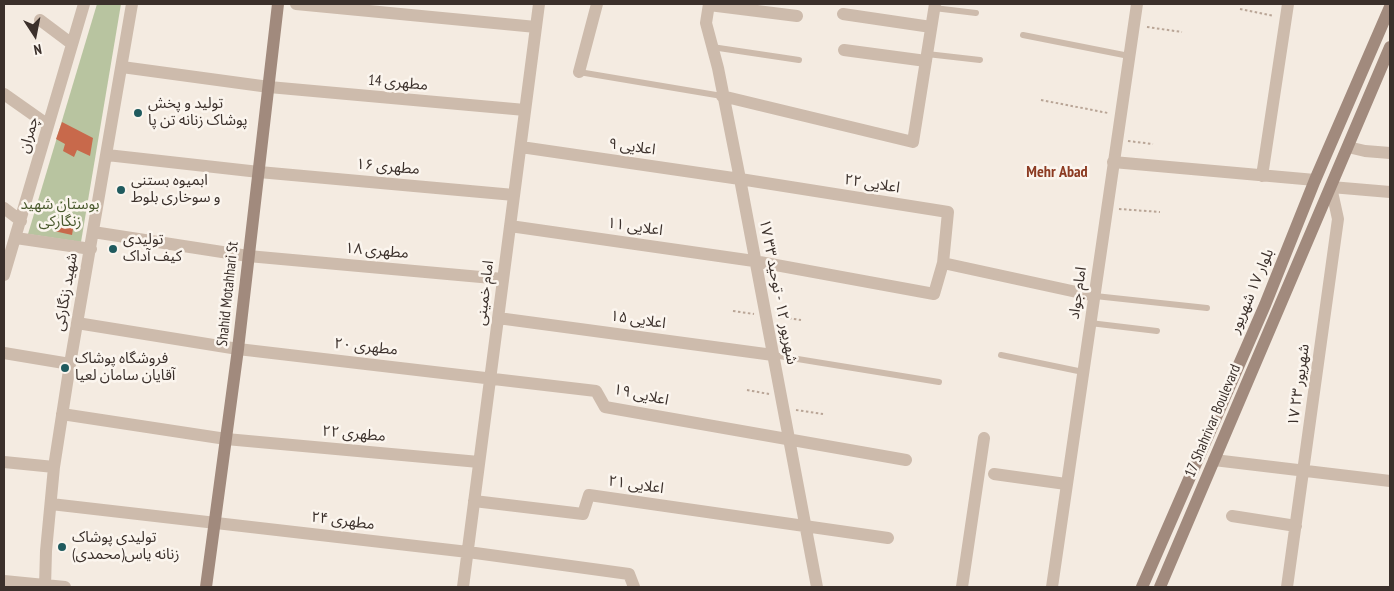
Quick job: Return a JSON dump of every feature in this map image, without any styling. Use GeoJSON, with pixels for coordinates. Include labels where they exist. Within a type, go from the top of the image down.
{"type":"FeatureCollection","features":[{"type":"Feature","properties":{"kind":"main road","name":"Shahid Motahhari St"},"geometry":{"type":"LineString","coordinates":[[206,587],[238,349],[278,4]]}},
{"type":"Feature","properties":{"kind":"main road","name":"بلوار ۱۷ شهریور"},"geometry":{"type":"LineString","coordinates":[[1142,587],[1265,305],[1315,180],[1390,7]]}},
{"type":"Feature","properties":{"kind":"main road","name":"17 Shahrivar Boulevard"},"geometry":{"type":"LineString","coordinates":[[1160,587],[1390,46]]}},
{"type":"Feature","properties":{"kind":"street","name":"چمران"},"geometry":{"type":"LineString","coordinates":[[4,275],[84,4]]}},
{"type":"Feature","properties":{"kind":"street","name":"شهید زنگارکی"},"geometry":{"type":"LineString","coordinates":[[45,586],[46,551],[54,467],[132,4]]}},
{"type":"Feature","properties":{"kind":"street"},"geometry":{"type":"LineString","coordinates":[[296,4],[536,27]]}},
{"type":"Feature","properties":{"kind":"street","name":"امام خمینی"},"geometry":{"type":"LineString","coordinates":[[463,587],[539,4]]}},
{"type":"Feature","properties":{"kind":"street"},"geometry":{"type":"LineString","coordinates":[[579,72],[598,4]]}},
{"type":"Feature","properties":{"kind":"street"},"geometry":{"type":"LineString","coordinates":[[709,4],[797,16]]}},
{"type":"Feature","properties":{"kind":"street","name":"۱۷ شهریور ۱۲ - توحید ۳۳"},"geometry":{"type":"LineString","coordinates":[[709,4],[706,23],[718,68],[722,96],[740,179],[817,587]]}},
{"type":"Feature","properties":{"kind":"street","name":"امام جواد"},"geometry":{"type":"LineString","coordinates":[[1052,587],[1137,4]]}},
{"type":"Feature","properties":{"kind":"street"},"geometry":{"type":"LineString","coordinates":[[1262,176],[1288,4]]}},
{"type":"Feature","properties":{"kind":"street"},"geometry":{"type":"LineString","coordinates":[[722,96],[914,142],[935,6]]}},
{"type":"Feature","properties":{"kind":"street"},"geometry":{"type":"LineString","coordinates":[[843,14],[931,27]]}},
{"type":"Feature","properties":{"kind":"street"},"geometry":{"type":"LineString","coordinates":[[40,20],[72,44]]}},
{"type":"Feature","properties":{"kind":"street"},"geometry":{"type":"LineString","coordinates":[[844,50],[927,57]]}},
{"type":"Feature","properties":{"kind":"street","name":"مطهری 14"},"geometry":{"type":"LineString","coordinates":[[122,67],[269,87],[526,110]]}},
{"type":"Feature","properties":{"kind":"street"},"geometry":{"type":"LineString","coordinates":[[4,94],[48,125]]}},
{"type":"Feature","properties":{"kind":"street","name":"اعلایی ۹"},"geometry":{"type":"LineString","coordinates":[[520,147],[740,179]]}},
{"type":"Feature","properties":{"kind":"street"},"geometry":{"type":"LineString","coordinates":[[1348,147],[1366,151],[1390,152]]}},
{"type":"Feature","properties":{"kind":"street","name":"مطهری ۱۶"},"geometry":{"type":"LineString","coordinates":[[107,154],[259,172],[514,195]]}},
{"type":"Feature","properties":{"kind":"street"},"geometry":{"type":"LineString","coordinates":[[1113,162],[1315,180]]}},
{"type":"Feature","properties":{"kind":"street","name":"اعلایی ۲۲"},"geometry":{"type":"LineString","coordinates":[[740,179],[948,212],[943,264]]}},
{"type":"Feature","properties":{"kind":"street"},"geometry":{"type":"LineString","coordinates":[[1330,187],[1390,192]]}},
{"type":"Feature","properties":{"kind":"street","name":"۱۷ شهریور ۲۳"},"geometry":{"type":"LineString","coordinates":[[1286,587],[1338,220],[1330,187]]}},
{"type":"Feature","properties":{"kind":"street"},"geometry":{"type":"LineString","coordinates":[[4,208],[21,221]]}},
{"type":"Feature","properties":{"kind":"street","name":"اعلایی ۱۱"},"geometry":{"type":"LineString","coordinates":[[510,226],[754,261],[934,294],[943,264]]}},
{"type":"Feature","properties":{"kind":"street","name":"مطهری ۱۸"},"geometry":{"type":"LineString","coordinates":[[93,232],[248,256],[503,279]]}},
{"type":"Feature","properties":{"kind":"street"},"geometry":{"type":"LineString","coordinates":[[16,238],[90,249]]}},
{"type":"Feature","properties":{"kind":"street"},"geometry":{"type":"LineString","coordinates":[[943,264],[1095,296]]}},
{"type":"Feature","properties":{"kind":"street","name":"اعلایی ۱۵"},"geometry":{"type":"LineString","coordinates":[[498,318],[773,355]]}},
{"type":"Feature","properties":{"kind":"street","name":"مطهری ۲۰"},"geometry":{"type":"LineString","coordinates":[[77,323],[238,349],[490,378]]}},
{"type":"Feature","properties":{"kind":"street"},"geometry":{"type":"LineString","coordinates":[[4,353],[70,364]]}},
{"type":"Feature","properties":{"kind":"street","name":"اعلایی ۱۹"},"geometry":{"type":"LineString","coordinates":[[490,378],[596,392],[605,407],[790,438]]}},
{"type":"Feature","properties":{"kind":"street","name":"مطهری ۲۲"},"geometry":{"type":"LineString","coordinates":[[62,414],[226,439],[480,462]]}},
{"type":"Feature","properties":{"kind":"street"},"geometry":{"type":"LineString","coordinates":[[790,438],[906,460]]}},
{"type":"Feature","properties":{"kind":"street"},"geometry":{"type":"LineString","coordinates":[[962,587],[984,438]]}},
{"type":"Feature","properties":{"kind":"street"},"geometry":{"type":"LineString","coordinates":[[1214,460],[1390,481]]}},
{"type":"Feature","properties":{"kind":"street"},"geometry":{"type":"LineString","coordinates":[[4,462],[54,467]]}},
{"type":"Feature","properties":{"kind":"street"},"geometry":{"type":"LineString","coordinates":[[994,474],[1066,484]]}},
{"type":"Feature","properties":{"kind":"street","name":"اعلایی ۲۱"},"geometry":{"type":"LineString","coordinates":[[474,501],[583,514],[589,495],[806,527]]}},
{"type":"Feature","properties":{"kind":"street","name":"مطهری ۲۴"},"geometry":{"type":"LineString","coordinates":[[51,504],[468,552],[629,574],[634,587]]}},
{"type":"Feature","properties":{"kind":"street"},"geometry":{"type":"LineString","coordinates":[[1232,516],[1296,526]]}},
{"type":"Feature","properties":{"kind":"street"},"geometry":{"type":"LineString","coordinates":[[806,527],[888,538]]}},
{"type":"Feature","properties":{"kind":"street"},"geometry":{"type":"LineString","coordinates":[[4,581],[65,587]]}},
{"type":"Feature","properties":{"kind":"lane"},"geometry":{"type":"LineString","coordinates":[[935,6],[976,13]]}},
{"type":"Feature","properties":{"kind":"lane"},"geometry":{"type":"LineString","coordinates":[[1024,35],[1129,56]]}},
{"type":"Feature","properties":{"kind":"lane"},"geometry":{"type":"LineString","coordinates":[[712,47],[799,60]]}},
{"type":"Feature","properties":{"kind":"lane"},"geometry":{"type":"LineString","coordinates":[[927,57],[980,60]]}},
{"type":"Feature","properties":{"kind":"lane"},"geometry":{"type":"LineString","coordinates":[[579,72],[722,96]]}},
{"type":"Feature","properties":{"kind":"lane"},"geometry":{"type":"LineString","coordinates":[[1095,296],[1206,308]]}},
{"type":"Feature","properties":{"kind":"lane"},"geometry":{"type":"LineString","coordinates":[[1090,324],[1157,331]]}},
{"type":"Feature","properties":{"kind":"lane"},"geometry":{"type":"LineString","coordinates":[[773,355],[939,382]]}},
{"type":"Feature","properties":{"kind":"lane"},"geometry":{"type":"LineString","coordinates":[[1001,355],[1083,372]]}},
{"type":"Feature","properties":{"kind":"path"},"geometry":{"type":"LineString","coordinates":[[1240,9],[1286,19]]}},
{"type":"Feature","properties":{"kind":"path"},"geometry":{"type":"LineString","coordinates":[[1134,25],[1182,32]]}},
{"type":"Feature","properties":{"kind":"path"},"geometry":{"type":"LineString","coordinates":[[1041,100],[1120,116]]}},
{"type":"Feature","properties":{"kind":"path"},"geometry":{"type":"LineString","coordinates":[[1117,140],[1153,144]]}},
{"type":"Feature","properties":{"kind":"path"},"geometry":{"type":"LineString","coordinates":[[1107,209],[1160,212]]}},
{"type":"Feature","properties":{"kind":"path"},"geometry":{"type":"LineString","coordinates":[[733,311],[801,320]]}},
{"type":"Feature","properties":{"kind":"path"},"geometry":{"type":"LineString","coordinates":[[747,390],[823,414]]}},
{"type":"Feature","properties":{"kind":"green space","name":"بوستان شهید زنگارکی"},"geometry":{"type":"Polygon","coordinates":[[[97,4],[121,4],[81,242],[28,234],[97,4]]]}},
{"type":"Feature","properties":{"kind":"building"},"geometry":{"type":"Polygon","coordinates":[[[62,122],[93,138],[90,156],[77,150],[74,157],[63,151],[65,144],[56,139],[62,122]]]}},
{"type":"Feature","properties":{"kind":"building"},"geometry":{"type":"Polygon","coordinates":[[[56,219],[74,223],[72,235],[54,231],[56,219]]]}},
{"type":"Feature","properties":{"kind":"place","name":"تولید و پخش پوشاک زنانه تن پا"},"geometry":{"type":"Point","coordinates":[138,113]}},
{"type":"Feature","properties":{"kind":"place","name":"ابمیوه بستنی و ‌سوخاری بلوط"},"geometry":{"type":"Point","coordinates":[121,190]}},
{"type":"Feature","properties":{"kind":"place","name":"تولیدی کیف آداک"},"geometry":{"type":"Point","coordinates":[113,249]}},
{"type":"Feature","properties":{"kind":"place","name":"فروشگاه پوشاک آقایان سامان لعیا"},"geometry":{"type":"Point","coordinates":[65,368]}},
{"type":"Feature","properties":{"kind":"place","name":"تولیدی پوشاک زنانه یاس(محمدی)"},"geometry":{"type":"Point","coordinates":[62,547]}},
{"type":"Feature","properties":{"kind":"district","name":"Mehr Abad"},"geometry":{"type":"Point","coordinates":[1057,172]}}]}
